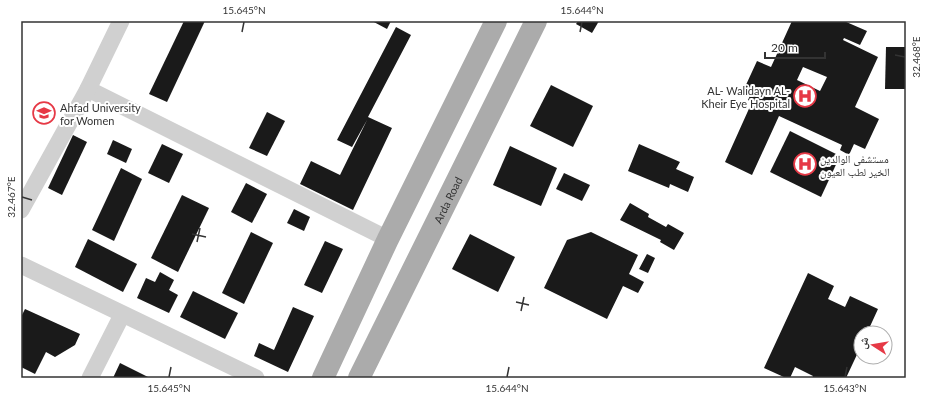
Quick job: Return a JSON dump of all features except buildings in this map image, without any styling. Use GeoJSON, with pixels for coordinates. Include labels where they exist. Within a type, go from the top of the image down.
{"type":"FeatureCollection","features":[{"type":"Feature","properties":{"kind":"main road"},"geometry":{"type":"LineString","coordinates":[[323,378],[388,239],[496,21]]}},
{"type":"Feature","properties":{"kind":"main road","name":"Arda Road"},"geometry":{"type":"LineString","coordinates":[[359,378],[536,21]]}},
{"type":"Feature","properties":{"kind":"street"},"geometry":{"type":"LineString","coordinates":[[21,210],[88,89],[121,21]]}},
{"type":"Feature","properties":{"kind":"street"},"geometry":{"type":"LineString","coordinates":[[88,89],[388,239]]}},
{"type":"Feature","properties":{"kind":"street"},"geometry":{"type":"LineString","coordinates":[[21,266],[256,378]]}},
{"type":"Feature","properties":{"kind":"street"},"geometry":{"type":"LineString","coordinates":[[90,378],[122,314]]}},
{"type":"Feature","properties":{"kind":"place","name":"AL- Walidayn AL- Kheir Eye Hospital"},"geometry":{"type":"Point","coordinates":[805,96]}},
{"type":"Feature","properties":{"kind":"place","name":"Ahfad University for Women"},"geometry":{"type":"Point","coordinates":[44,113]}},
{"type":"Feature","properties":{"kind":"place","name":"مستشفى الوالدين الخير لطب العيون"},"geometry":{"type":"Point","coordinates":[805,164]}}]}
